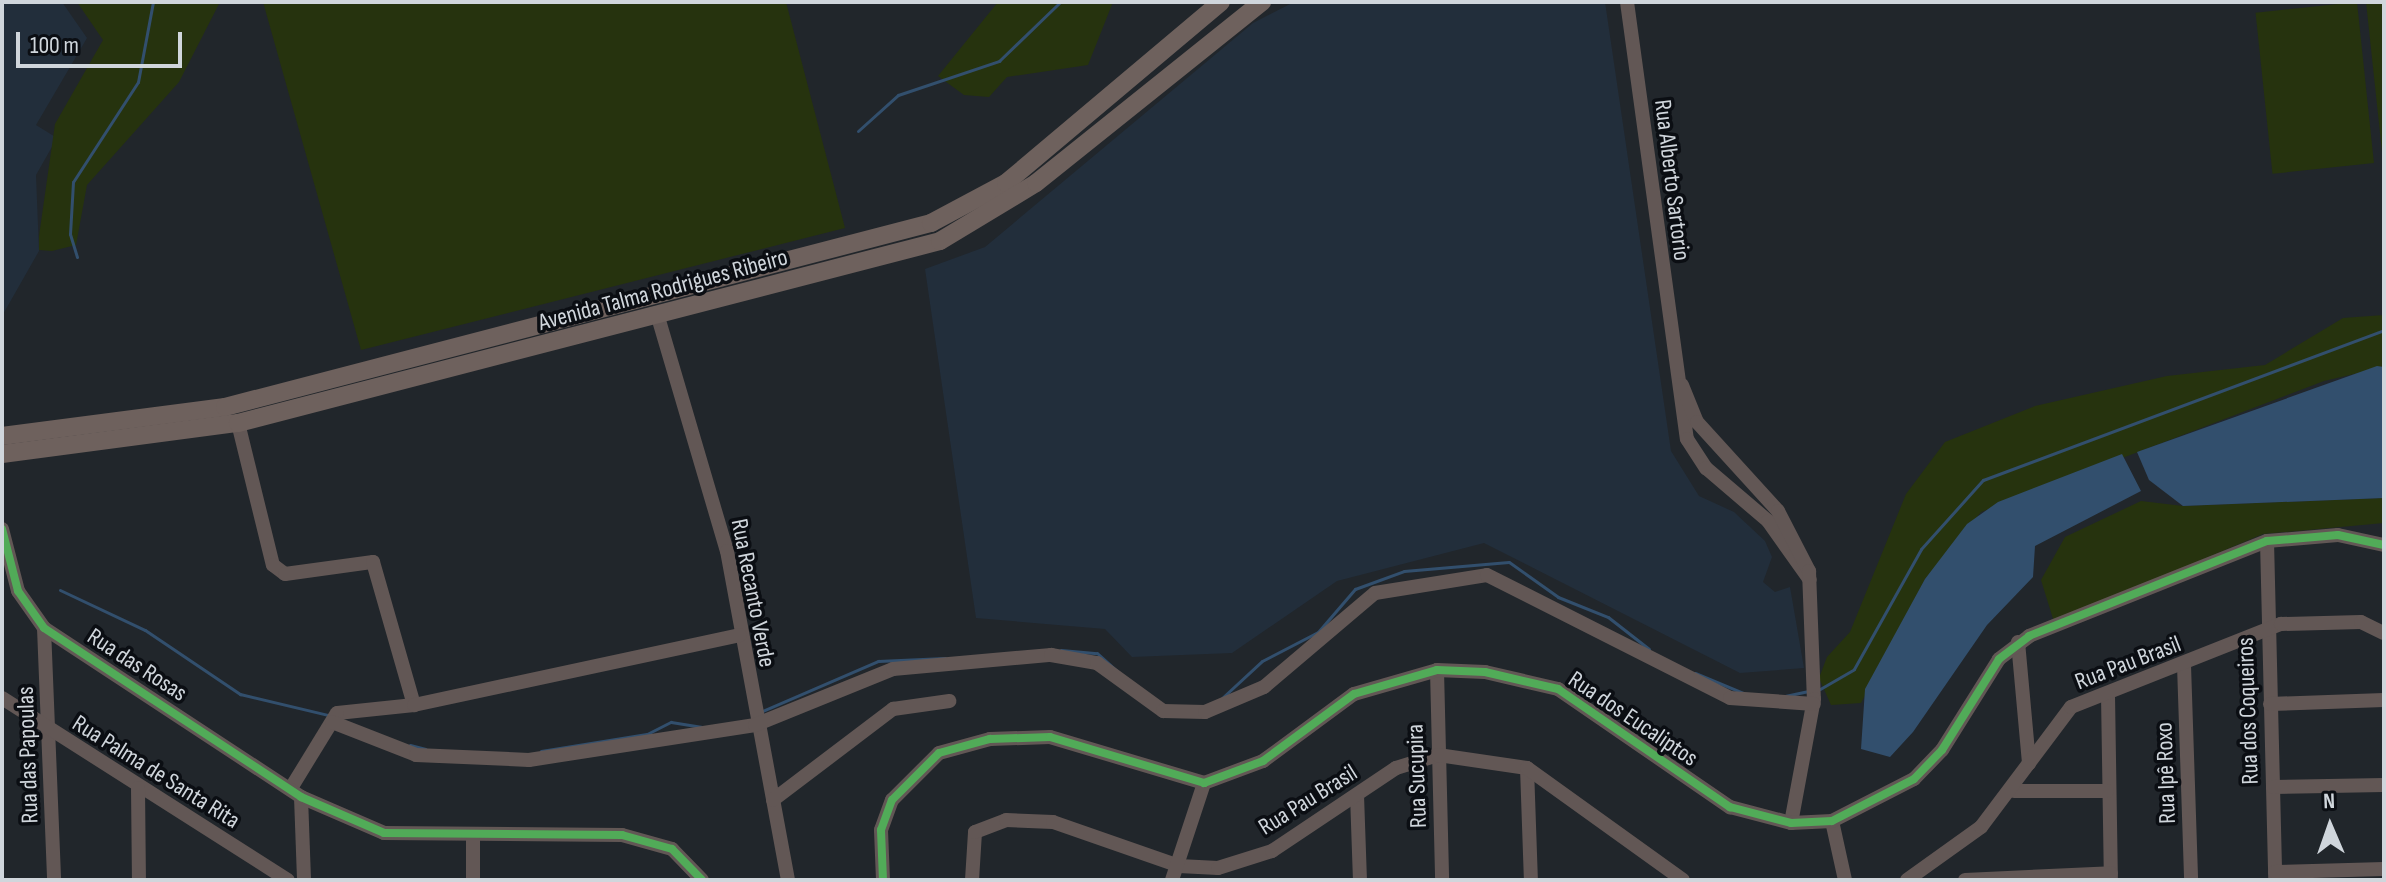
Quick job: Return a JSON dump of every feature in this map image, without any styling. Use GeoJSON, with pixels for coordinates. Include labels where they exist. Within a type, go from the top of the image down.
{"type":"FeatureCollection","features":[{"type":"Feature","properties":{"kind":"main road","name":"Avenida Talma Rodrigues Ribeiro"},"geometry":{"type":"LineString","coordinates":[[2,436],[225,407],[931,223],[1006,183],[1221,2]]}},
{"type":"Feature","properties":{"kind":"main road","name":"Avenida Talma Rodrigues Ribeiro"},"geometry":{"type":"LineString","coordinates":[[2,454],[238,423],[658,317],[966,230],[1262,2]]}},
{"type":"Feature","properties":{"kind":"street","name":"Rua Alberto Sartorio"},"geometry":{"type":"LineString","coordinates":[[1627,2],[1674,363],[1687,439],[1701,461],[1768,521],[1810,580]]}},
{"type":"Feature","properties":{"kind":"street","name":"Rua Recanto Verde"},"geometry":{"type":"LineString","coordinates":[[658,317],[727,551],[753,716],[788,880]]}},
{"type":"Feature","properties":{"kind":"street","name":"Rua Alberto Sartorio"},"geometry":{"type":"LineString","coordinates":[[1674,363],[1697,422],[1778,511],[1810,580],[1814,702]]}},
{"type":"Feature","properties":{"kind":"street"},"geometry":{"type":"LineString","coordinates":[[238,423],[273,565],[285,574],[373,562],[414,705]]}},
{"type":"Feature","properties":{"kind":"street"},"geometry":{"type":"LineString","coordinates":[[1701,461],[1718,444]]}},
{"type":"Feature","properties":{"kind":"street","name":"Rua das Rosas"},"geometry":{"type":"LineString","coordinates":[[2,529],[18,591],[44,628],[296,793],[384,833],[473,839],[622,835],[672,849],[702,880]]}},
{"type":"Feature","properties":{"kind":"street"},"geometry":{"type":"LineString","coordinates":[[2029,764],[2018,642],[2267,541],[2338,535],[2384,545]]}},
{"type":"Feature","properties":{"kind":"street","name":"Rua dos Coqueiros"},"geometry":{"type":"LineString","coordinates":[[2267,541],[2275,876]]}},
{"type":"Feature","properties":{"kind":"street"},"geometry":{"type":"LineString","coordinates":[[333,719],[416,755],[529,760],[753,716],[893,669],[1037,655],[1097,663],[1163,711],[1205,712],[1264,687],[1375,593],[1487,575],[1730,698],[1814,702],[1791,823]]}},
{"type":"Feature","properties":{"kind":"street","name":"Rua Pau Brasil"},"geometry":{"type":"LineString","coordinates":[[1907,880],[1963,845],[2014,791],[2064,712],[2267,629],[2302,620],[2361,622],[2384,633]]}},
{"type":"Feature","properties":{"kind":"street","name":"Rua das Papoulas"},"geometry":{"type":"LineString","coordinates":[[44,628],[54,880]]}},
{"type":"Feature","properties":{"kind":"street"},"geometry":{"type":"LineString","coordinates":[[333,719],[414,705],[740,635]]}},
{"type":"Feature","properties":{"kind":"street","name":"Rua dos Eucaliptos"},"geometry":{"type":"LineString","coordinates":[[1204,783],[1263,761],[1354,694],[1437,670],[1485,672],[1558,689],[1730,807],[1791,823],[1832,821],[1914,779],[2018,642]]}},
{"type":"Feature","properties":{"kind":"street","name":"Rua Ipê Roxo"},"geometry":{"type":"LineString","coordinates":[[2184,665],[2191,880]]}},
{"type":"Feature","properties":{"kind":"street","name":"Rua Sucupira"},"geometry":{"type":"LineString","coordinates":[[1437,670],[1442,880]]}},
{"type":"Feature","properties":{"kind":"street"},"geometry":{"type":"LineString","coordinates":[[1965,880],[2111,877],[2107,791],[2108,695]]}},
{"type":"Feature","properties":{"kind":"street","name":"Rua Palma de Santa Rita"},"geometry":{"type":"LineString","coordinates":[[2,698],[138,788],[288,880]]}},
{"type":"Feature","properties":{"kind":"street"},"geometry":{"type":"LineString","coordinates":[[2270,704],[2384,700]]}},
{"type":"Feature","properties":{"kind":"street"},"geometry":{"type":"LineString","coordinates":[[773,800],[893,709],[949,701]]}},
{"type":"Feature","properties":{"kind":"street"},"geometry":{"type":"LineString","coordinates":[[304,880],[296,793],[333,719]]}},
{"type":"Feature","properties":{"kind":"street"},"geometry":{"type":"LineString","coordinates":[[883,880],[881,830],[892,800],[939,753],[990,739],[1050,737],[1204,783],[1175,873]]}},
{"type":"Feature","properties":{"kind":"street","name":"Rua Pau Brasil"},"geometry":{"type":"LineString","coordinates":[[972,880],[975,832],[1006,820],[1077,828],[1175,873],[1218,874],[1272,851],[1396,768],[1438,755],[1527,768],[1682,880]]}},
{"type":"Feature","properties":{"kind":"street"},"geometry":{"type":"LineString","coordinates":[[1527,768],[1531,880]]}},
{"type":"Feature","properties":{"kind":"street"},"geometry":{"type":"LineString","coordinates":[[2273,787],[2384,785]]}},
{"type":"Feature","properties":{"kind":"street"},"geometry":{"type":"LineString","coordinates":[[138,788],[139,880]]}},
{"type":"Feature","properties":{"kind":"street"},"geometry":{"type":"LineString","coordinates":[[2014,791],[2107,791]]}},
{"type":"Feature","properties":{"kind":"street"},"geometry":{"type":"LineString","coordinates":[[1357,795],[1360,880]]}},
{"type":"Feature","properties":{"kind":"street"},"geometry":{"type":"LineString","coordinates":[[1832,821],[1845,880]]}},
{"type":"Feature","properties":{"kind":"street"},"geometry":{"type":"LineString","coordinates":[[473,839],[473,880]]}},
{"type":"Feature","properties":{"kind":"street"},"geometry":{"type":"LineString","coordinates":[[2275,876],[2384,869]]}},
{"type":"Feature","properties":{"kind":"shaded area"},"geometry":{"type":"Polygon","coordinates":[[[2,2],[62,2],[87,38],[36,125],[57,138],[36,175],[39,251],[2,316],[2,2]]]}},
{"type":"Feature","properties":{"kind":"shaded area"},"geometry":{"type":"Polygon","coordinates":[[[1294,2],[1605,2],[1671,451],[1699,496],[1734,512],[1765,541],[1772,557],[1763,582],[1775,592],[1790,587],[1804,668],[1740,673],[1484,543],[1337,581],[1232,653],[1132,657],[1105,629],[976,618],[925,269],[985,247],[1253,23],[1294,2]]]}},
{"type":"Feature","properties":{"kind":"green space"},"geometry":{"type":"Polygon","coordinates":[[[77,2],[220,2],[179,82],[87,185],[76,245],[52,251],[39,250],[55,124],[103,40],[77,2]]]}},
{"type":"Feature","properties":{"kind":"green space"},"geometry":{"type":"Polygon","coordinates":[[[263,2],[786,2],[845,228],[361,350],[263,2]]]}},
{"type":"Feature","properties":{"kind":"green space"},"geometry":{"type":"Polygon","coordinates":[[[998,2],[1113,2],[1088,65],[1007,77],[989,97],[964,95],[938,76],[998,2]]]}},
{"type":"Feature","properties":{"kind":"green space"},"geometry":{"type":"Polygon","coordinates":[[[2357,2],[2374,163],[2272,174],[2256,13],[2357,2]]]}},
{"type":"Feature","properties":{"kind":"green space"},"geometry":{"type":"Polygon","coordinates":[[[2366,2],[2384,2],[2383,161],[2366,2]]]}},
{"type":"Feature","properties":{"kind":"green space"},"geometry":{"type":"Polygon","coordinates":[[[2384,315],[2384,367],[2324,381],[1981,512],[1925,579],[1861,703],[1831,705],[1819,678],[1827,657],[1850,632],[1906,494],[1945,442],[2035,406],[2167,376],[2265,365],[2343,318],[2384,315]]]}},
{"type":"Feature","properties":{"kind":"green space"},"geometry":{"type":"Polygon","coordinates":[[[2384,498],[2384,523],[2263,534],[2054,622],[2041,580],[2065,537],[2141,501],[2183,506],[2384,498]]]}},
{"type":"Feature","properties":{"kind":"water"},"geometry":{"type":"Polygon","coordinates":[[[2377,366],[2384,367],[2384,498],[2183,506],[2149,480],[2137,452],[2377,366]]]}},
{"type":"Feature","properties":{"kind":"water"},"geometry":{"type":"Polygon","coordinates":[[[2122,454],[2141,491],[2035,546],[2033,577],[1987,625],[1913,732],[1890,757],[1861,749],[1865,689],[1925,579],[1967,524],[1998,502],[2122,454]]]}},
{"type":"Feature","properties":{"kind":"waterway"},"geometry":{"type":"LineString","coordinates":[[77,257],[70,234],[73,182],[138,82],[153,2]]}},
{"type":"Feature","properties":{"kind":"waterway"},"geometry":{"type":"LineString","coordinates":[[858,131],[898,95],[999,61],[1060,2]]}},
{"type":"Feature","properties":{"kind":"waterway"},"geometry":{"type":"LineString","coordinates":[[1820,689],[1854,669],[1921,549],[1983,480],[2384,330]]}},
{"type":"Feature","properties":{"kind":"waterway"},"geometry":{"type":"LineString","coordinates":[[1222,698],[1262,661],[1318,632],[1355,589],[1404,571],[1509,562],[1558,597],[1608,617],[1649,649]]}},
{"type":"Feature","properties":{"kind":"waterway"},"geometry":{"type":"LineString","coordinates":[[60,590],[145,630],[240,694],[328,715]]}},
{"type":"Feature","properties":{"kind":"waterway"},"geometry":{"type":"LineString","coordinates":[[1061,650],[1097,653],[1117,671]]}},
{"type":"Feature","properties":{"kind":"waterway"},"geometry":{"type":"LineString","coordinates":[[760,712],[878,661],[945,658]]}},
{"type":"Feature","properties":{"kind":"waterway"},"geometry":{"type":"LineString","coordinates":[[1695,673],[1743,693]]}},
{"type":"Feature","properties":{"kind":"waterway"},"geometry":{"type":"LineString","coordinates":[[1785,696],[1808,691]]}},
{"type":"Feature","properties":{"kind":"waterway"},"geometry":{"type":"LineString","coordinates":[[541,751],[647,734],[671,722],[704,727]]}},
{"type":"Feature","properties":{"kind":"waterway"},"geometry":{"type":"LineString","coordinates":[[410,745],[426,749]]}},
{"type":"Feature","properties":{"kind":"cycle path"},"geometry":{"type":"LineString","coordinates":[[2,529],[18,591],[44,628],[301,797],[384,833],[622,835],[672,849],[702,880]]}},
{"type":"Feature","properties":{"kind":"cycle path"},"geometry":{"type":"LineString","coordinates":[[883,880],[881,830],[892,800],[939,753],[990,739],[1050,737],[1204,783],[1263,761],[1354,694],[1437,670],[1485,672],[1558,689],[1730,807],[1791,823],[1832,821],[1914,779],[1942,750],[1999,659],[2029,636],[2267,541],[2338,535],[2384,545]]}}]}
